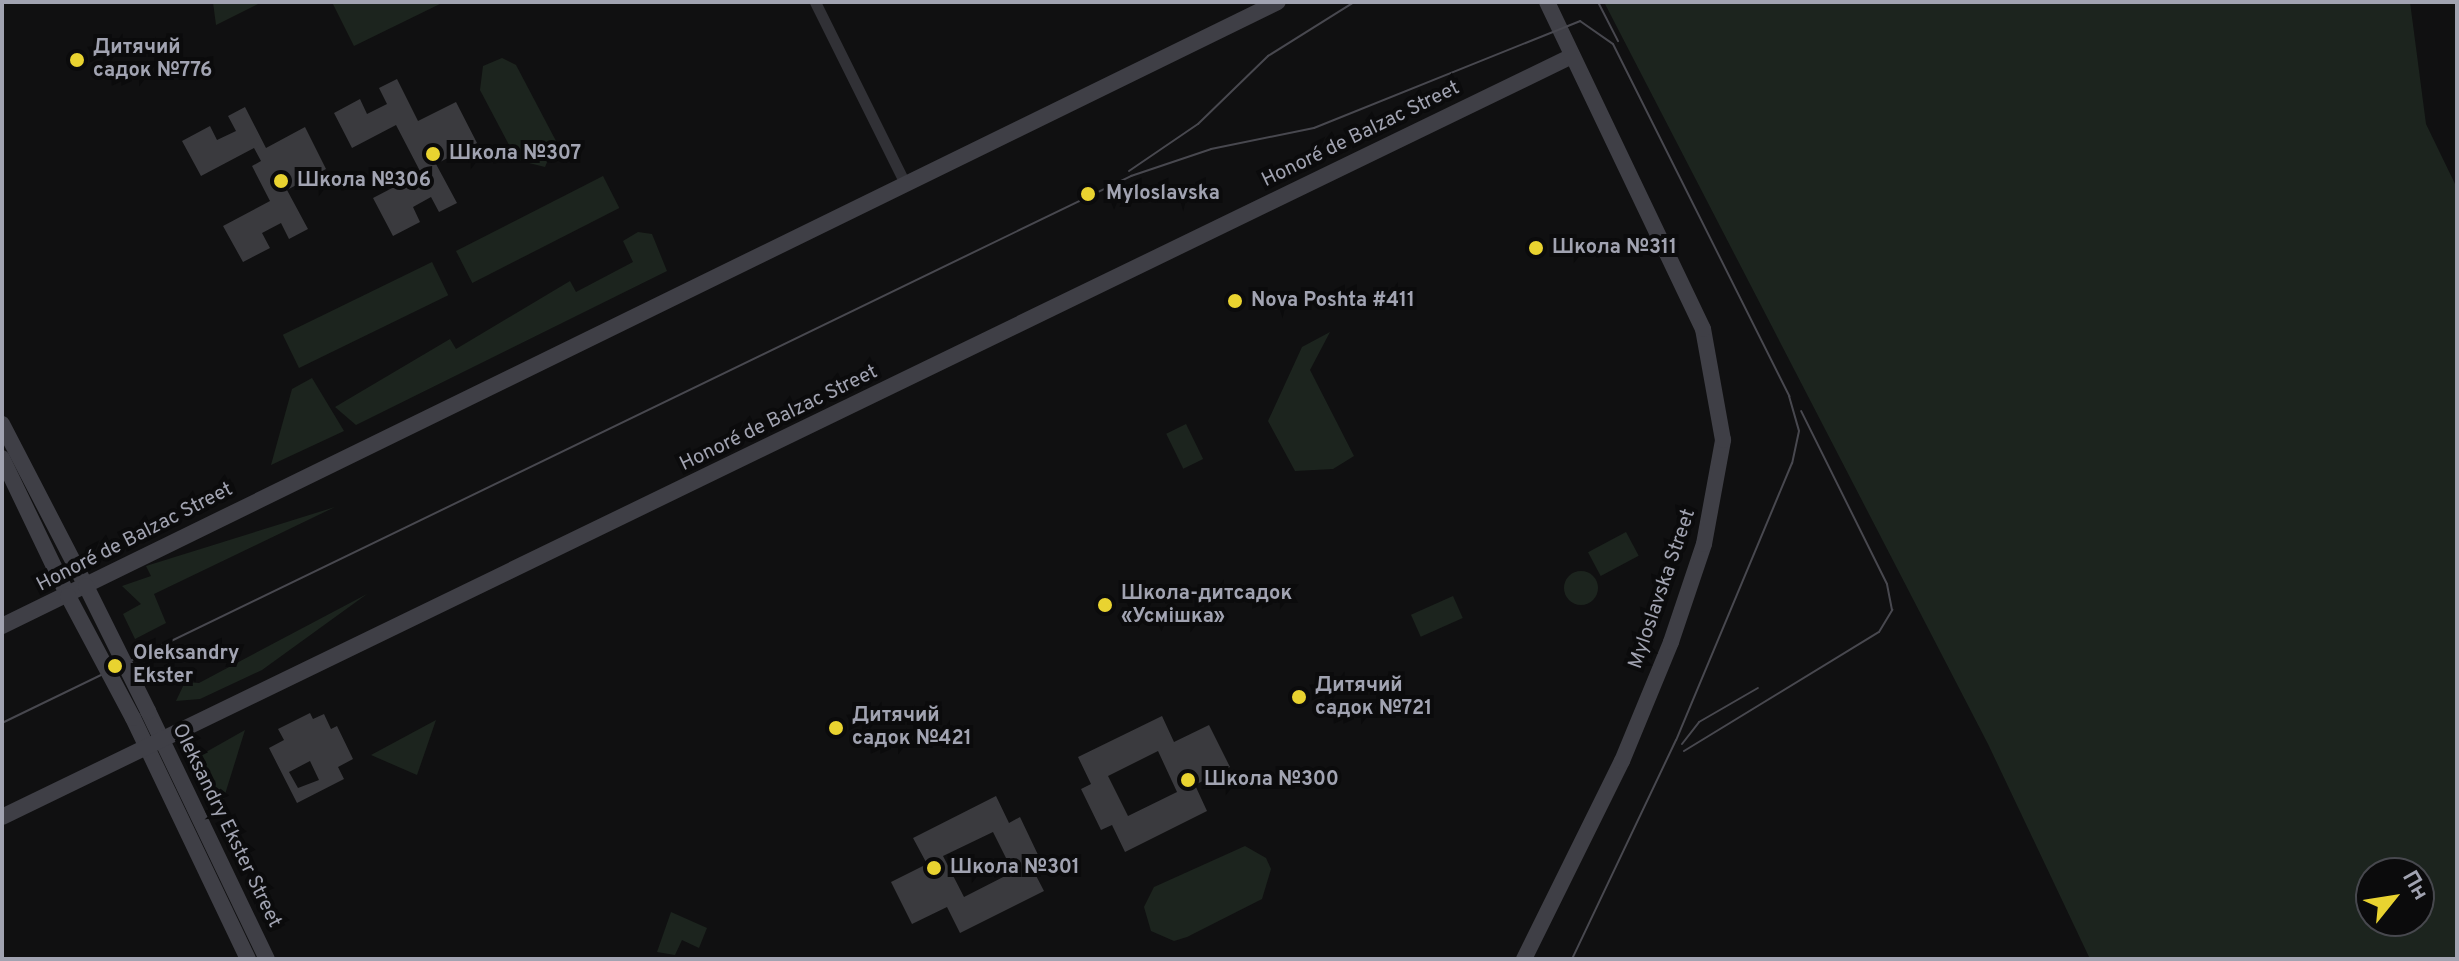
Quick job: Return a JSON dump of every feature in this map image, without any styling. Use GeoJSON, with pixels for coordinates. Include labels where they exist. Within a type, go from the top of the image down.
{"type":"FeatureCollection","features":[{"type":"Feature","properties":{"kind":"street"},"geometry":{"type":"LineString","coordinates":[[815,2],[904,181]]}},
{"type":"Feature","properties":{"kind":"street","name":"Honoré de Balzac Street"},"geometry":{"type":"LineString","coordinates":[[2,626],[904,181],[1278,2]]}},
{"type":"Feature","properties":{"kind":"street","name":"Myloslavska Street"},"geometry":{"type":"LineString","coordinates":[[1524,959],[1622,761],[1671,642],[1704,544],[1723,440],[1703,329],[1547,2]]}},
{"type":"Feature","properties":{"kind":"street","name":"Honoré de Balzac Street"},"geometry":{"type":"LineString","coordinates":[[2,815],[21,810],[156,746],[1572,56]]}},
{"type":"Feature","properties":{"kind":"street"},"geometry":{"type":"LineString","coordinates":[[2,424],[86,586],[140,715]]}},
{"type":"Feature","properties":{"kind":"street"},"geometry":{"type":"LineString","coordinates":[[2,458],[68,596],[140,715]]}},
{"type":"Feature","properties":{"kind":"street","name":"Oleksandry Ekster Street"},"geometry":{"type":"LineString","coordinates":[[140,715],[267,959]]}},
{"type":"Feature","properties":{"kind":"street","name":"Oleksandry Ekster Street"},"geometry":{"type":"LineString","coordinates":[[156,746],[248,959]]}},
{"type":"Feature","properties":{"kind":"shaded area"},"geometry":{"type":"Polygon","coordinates":[[[213,2],[262,2],[216,25],[213,2]]]}},
{"type":"Feature","properties":{"kind":"shaded area"},"geometry":{"type":"Polygon","coordinates":[[[332,2],[444,2],[354,46],[332,2]]]}},
{"type":"Feature","properties":{"kind":"shaded area"},"geometry":{"type":"Polygon","coordinates":[[[1604,2],[2410,2],[2426,124],[2457,188],[2457,959],[2090,959],[1988,744],[1604,2]]]}},
{"type":"Feature","properties":{"kind":"shaded area"},"geometry":{"type":"Polygon","coordinates":[[[502,58],[516,65],[556,141],[545,167],[517,160],[480,90],[483,66],[502,58]]]}},
{"type":"Feature","properties":{"kind":"shaded area"},"geometry":{"type":"Polygon","coordinates":[[[603,176],[619,208],[472,283],[456,251],[603,176]]]}},
{"type":"Feature","properties":{"kind":"shaded area"},"geometry":{"type":"Polygon","coordinates":[[[638,232],[652,234],[667,271],[356,425],[335,407],[450,339],[456,349],[570,281],[576,292],[633,262],[623,241],[638,232]]]}},
{"type":"Feature","properties":{"kind":"shaded area"},"geometry":{"type":"Polygon","coordinates":[[[432,262],[448,295],[299,368],[283,335],[432,262]]]}},
{"type":"Feature","properties":{"kind":"shaded area"},"geometry":{"type":"Polygon","coordinates":[[[1330,332],[1310,370],[1354,456],[1333,469],[1295,471],[1268,421],[1302,347],[1330,332]]]}},
{"type":"Feature","properties":{"kind":"shaded area"},"geometry":{"type":"Polygon","coordinates":[[[312,378],[344,431],[271,465],[292,389],[312,378]]]}},
{"type":"Feature","properties":{"kind":"shaded area"},"geometry":{"type":"Polygon","coordinates":[[[1186,424],[1203,459],[1183,469],[1166,434],[1186,424]]]}},
{"type":"Feature","properties":{"kind":"shaded area"},"geometry":{"type":"Polygon","coordinates":[[[335,507],[154,594],[166,623],[135,639],[123,614],[141,604],[122,586],[151,576],[146,566],[335,507]]]}},
{"type":"Feature","properties":{"kind":"shaded area"},"geometry":{"type":"Polygon","coordinates":[[[1626,532],[1639,556],[1601,576],[1588,552],[1626,532]]]}},
{"type":"Feature","properties":{"kind":"shaded area"},"geometry":{"type":"Polygon","coordinates":[[[1581,571],[1593,576],[1598,588],[1593,600],[1581,605],[1569,600],[1564,588],[1569,576],[1581,571]]]}},
{"type":"Feature","properties":{"kind":"shaded area"},"geometry":{"type":"Polygon","coordinates":[[[367,594],[262,670],[200,699],[176,701],[185,682],[199,683],[367,594]]]}},
{"type":"Feature","properties":{"kind":"shaded area"},"geometry":{"type":"Polygon","coordinates":[[[1453,596],[1463,618],[1421,637],[1411,615],[1453,596]]]}},
{"type":"Feature","properties":{"kind":"shaded area"},"geometry":{"type":"Polygon","coordinates":[[[436,720],[417,775],[371,755],[436,720]]]}},
{"type":"Feature","properties":{"kind":"shaded area"},"geometry":{"type":"Polygon","coordinates":[[[245,730],[222,804],[199,756],[245,730]]]}},
{"type":"Feature","properties":{"kind":"shaded area"},"geometry":{"type":"Polygon","coordinates":[[[1245,846],[1266,858],[1271,869],[1262,899],[1174,941],[1151,931],[1144,907],[1154,887],[1245,846]]]}},
{"type":"Feature","properties":{"kind":"shaded area"},"geometry":{"type":"Polygon","coordinates":[[[671,912],[707,928],[699,948],[682,940],[675,955],[657,952],[671,912]]]}},
{"type":"Feature","properties":{"kind":"building","name":"Школа №307"},"geometry":{"type":"Polygon","coordinates":[[[397,79],[418,121],[456,102],[477,143],[436,164],[457,203],[439,212],[431,197],[413,207],[420,222],[393,236],[373,198],[421,173],[396,125],[352,148],[334,113],[360,99],[367,114],[387,104],[379,88],[397,79]]]}},
{"type":"Feature","properties":{"kind":"building","name":"Школа №306"},"geometry":{"type":"Polygon","coordinates":[[[245,107],[266,148],[305,127],[326,169],[287,190],[308,229],[289,239],[281,223],[262,233],[270,248],[243,262],[223,226],[270,201],[252,166],[261,161],[254,148],[201,176],[182,141],[210,126],[217,140],[236,131],[228,116],[245,107]]]}},
{"type":"Feature","properties":{"kind":"building"},"geometry":{"type":"Polygon","coordinates":[[[310,713],[313,719],[324,714],[331,729],[337,726],[353,759],[338,767],[344,779],[297,803],[269,748],[284,740],[278,729],[310,713]],[[310,761],[289,772],[298,788],[319,780],[310,761]]]}},
{"type":"Feature","properties":{"kind":"building","name":"Школа №300"},"geometry":{"type":"Polygon","coordinates":[[[1162,716],[1174,742],[1209,725],[1230,767],[1195,785],[1207,811],[1125,852],[1112,825],[1101,830],[1081,789],[1091,784],[1078,757],[1162,716]],[[1158,751],[1108,776],[1128,816],[1177,792],[1158,751]]]}},
{"type":"Feature","properties":{"kind":"building","name":"Школа №301"},"geometry":{"type":"Polygon","coordinates":[[[996,796],[1009,823],[1020,817],[1040,859],[1030,864],[1044,891],[960,933],[947,907],[912,924],[891,882],[927,864],[913,838],[996,796]],[[993,832],[943,856],[964,897],[1013,872],[993,832]]]}},
{"type":"Feature","properties":{"kind":"tram line"},"geometry":{"type":"LineString","coordinates":[[1129,171],[1198,124],[1268,56],[1354,2]]}},
{"type":"Feature","properties":{"kind":"tram line"},"geometry":{"type":"LineString","coordinates":[[1598,2],[1618,41]]}},
{"type":"Feature","properties":{"kind":"tram line"},"geometry":{"type":"LineString","coordinates":[[2,723],[1131,176],[1211,149],[1314,128],[1580,21],[1613,44],[1789,396],[1799,431],[1792,463],[1676,740],[1572,959]]}},
{"type":"Feature","properties":{"kind":"tram line"},"geometry":{"type":"LineString","coordinates":[[1684,751],[1879,632],[1892,610],[1887,584],[1801,411]]}},
{"type":"Feature","properties":{"kind":"tram line"},"geometry":{"type":"LineString","coordinates":[[1682,744],[1699,722],[1758,688]]}},
{"type":"Feature","properties":{"kind":"place","name":"Дитячий садок №776"},"geometry":{"type":"Point","coordinates":[77,60]}},
{"type":"Feature","properties":{"kind":"place","name":"Школа №307"},"geometry":{"type":"Point","coordinates":[433,154]}},
{"type":"Feature","properties":{"kind":"place","name":"Школа №306"},"geometry":{"type":"Point","coordinates":[281,181]}},
{"type":"Feature","properties":{"kind":"place","name":"Myloslavska"},"geometry":{"type":"Point","coordinates":[1088,194]}},
{"type":"Feature","properties":{"kind":"place","name":"Школа №311"},"geometry":{"type":"Point","coordinates":[1536,248]}},
{"type":"Feature","properties":{"kind":"place","name":"Nova Poshta #411"},"geometry":{"type":"Point","coordinates":[1235,301]}},
{"type":"Feature","properties":{"kind":"place","name":"Школа-дитсадок «Усмішка»"},"geometry":{"type":"Point","coordinates":[1105,605]}},
{"type":"Feature","properties":{"kind":"place","name":"Oleksandry Ekster"},"geometry":{"type":"Point","coordinates":[115,666]}},
{"type":"Feature","properties":{"kind":"place","name":"Дитячий садок №721"},"geometry":{"type":"Point","coordinates":[1299,697]}},
{"type":"Feature","properties":{"kind":"place","name":"Дитячий садок №421"},"geometry":{"type":"Point","coordinates":[836,728]}},
{"type":"Feature","properties":{"kind":"place","name":"Школа №300"},"geometry":{"type":"Point","coordinates":[1188,780]}},
{"type":"Feature","properties":{"kind":"place","name":"Школа №301"},"geometry":{"type":"Point","coordinates":[934,868]}}]}
